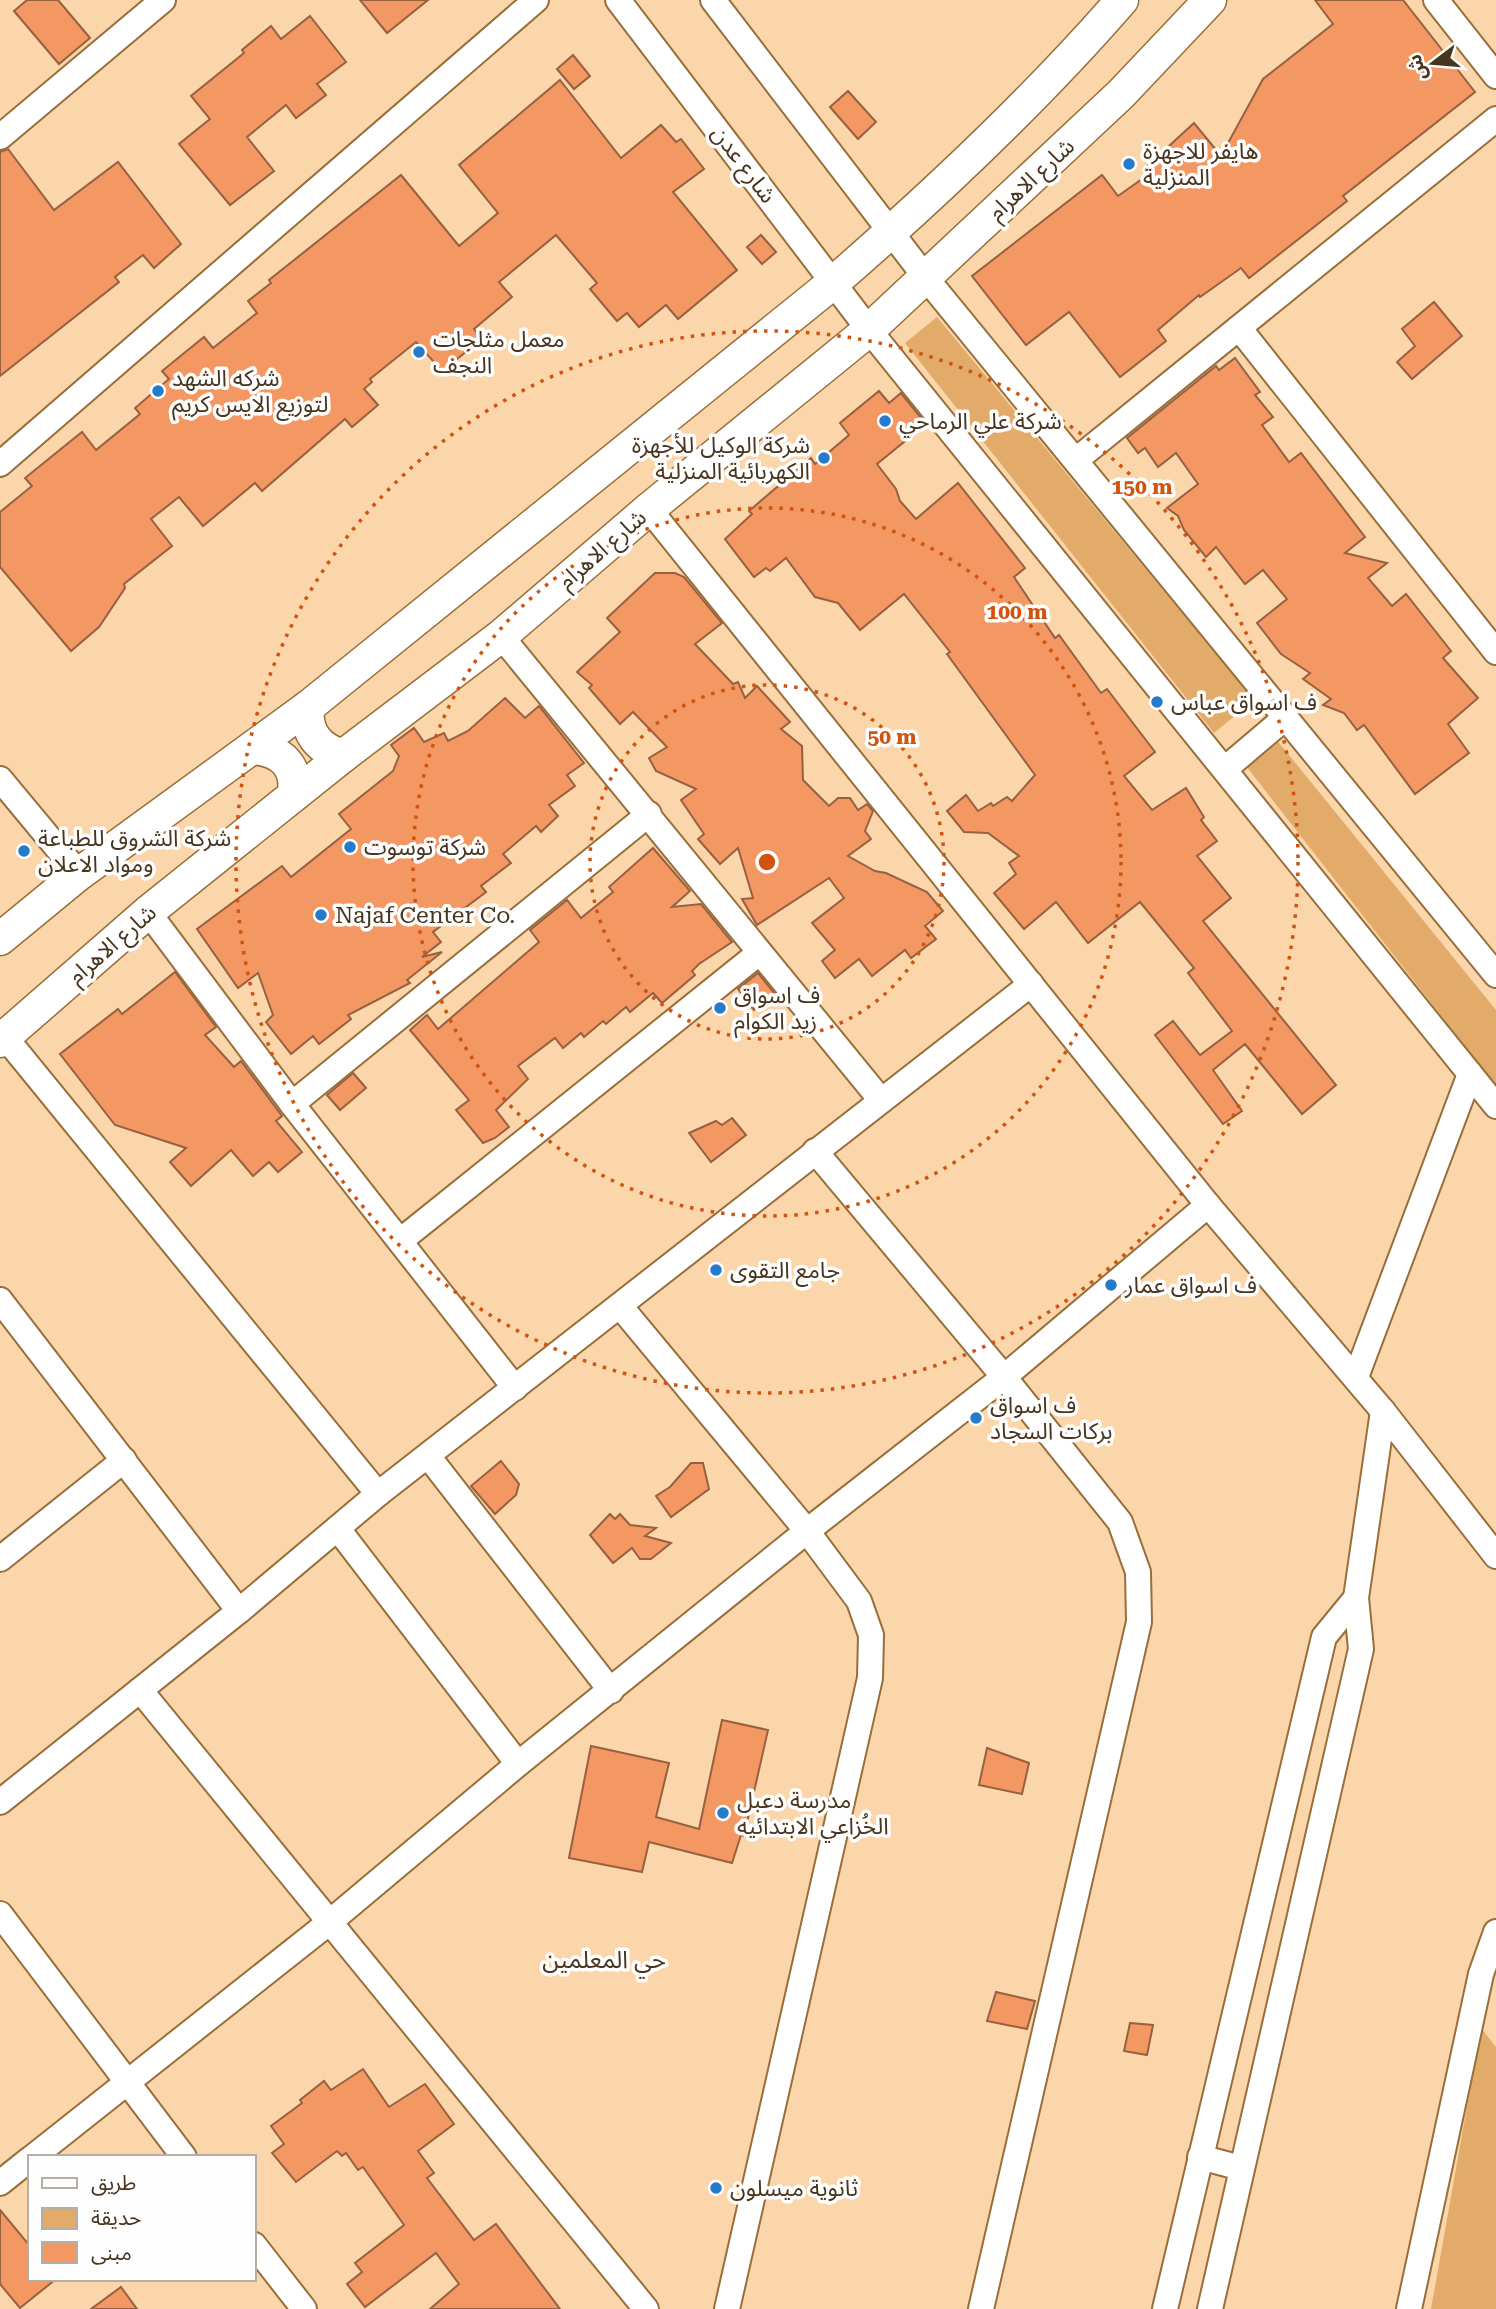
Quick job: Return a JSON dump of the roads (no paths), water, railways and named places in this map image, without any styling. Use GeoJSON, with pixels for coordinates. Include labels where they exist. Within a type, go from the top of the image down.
{"type":"FeatureCollection","features":[{"type":"Feature","properties":{"kind":"main road"},"geometry":{"type":"LineString","coordinates":[[0,939],[79,874],[308,707],[834,282],[891,233],[1024,103],[1122,0]]}},
{"type":"Feature","properties":{"kind":"main road","name":"شارع الاهرام"},"geometry":{"type":"LineString","coordinates":[[3,1039],[148,912],[343,756],[501,636],[649,509],[869,330],[1121,94],[1210,0]]}},
{"type":"Feature","properties":{"kind":"main road"},"geometry":{"type":"LineString","coordinates":[[308,707],[307,717],[313,736],[330,752],[343,756]]}},
{"type":"Feature","properties":{"kind":"main road"},"geometry":{"type":"LineString","coordinates":[[254,748],[280,753],[286,760],[293,772],[294,795]]}},
{"type":"Feature","properties":{"kind":"street"},"geometry":{"type":"LineString","coordinates":[[0,137],[163,0]]}},
{"type":"Feature","properties":{"kind":"street"},"geometry":{"type":"LineString","coordinates":[[0,464],[536,0]]}},
{"type":"Feature","properties":{"kind":"street","name":"شارع عدن"},"geometry":{"type":"LineString","coordinates":[[618,0],[869,330],[1496,1107]]}},
{"type":"Feature","properties":{"kind":"street"},"geometry":{"type":"LineString","coordinates":[[713,0],[926,278],[1496,975]]}},
{"type":"Feature","properties":{"kind":"street"},"geometry":{"type":"LineString","coordinates":[[1436,0],[1496,76]]}},
{"type":"Feature","properties":{"kind":"street"},"geometry":{"type":"LineString","coordinates":[[1076,460],[1496,119]]}},
{"type":"Feature","properties":{"kind":"street"},"geometry":{"type":"LineString","coordinates":[[1239,328],[1496,652]]}},
{"type":"Feature","properties":{"kind":"street"},"geometry":{"type":"LineString","coordinates":[[649,509],[1209,1205],[1356,1377],[1496,1556]]}},
{"type":"Feature","properties":{"kind":"street"},"geometry":{"type":"LineString","coordinates":[[501,636],[880,1099]]}},
{"type":"Feature","properties":{"kind":"street"},"geometry":{"type":"LineString","coordinates":[[1225,769],[1286,717]]}},
{"type":"Feature","properties":{"kind":"street"},"geometry":{"type":"LineString","coordinates":[[0,779],[79,874]]}},
{"type":"Feature","properties":{"kind":"street"},"geometry":{"type":"LineString","coordinates":[[292,1104],[649,814]]}},
{"type":"Feature","properties":{"kind":"street"},"geometry":{"type":"LineString","coordinates":[[148,912],[292,1104],[515,1388]]}},
{"type":"Feature","properties":{"kind":"street"},"geometry":{"type":"LineString","coordinates":[[400,1241],[759,953]]}},
{"type":"Feature","properties":{"kind":"street"},"geometry":{"type":"LineString","coordinates":[[0,1801],[239,1611],[378,1494],[880,1099],[1031,984]]}},
{"type":"Feature","properties":{"kind":"street"},"geometry":{"type":"LineString","coordinates":[[3,1039],[378,1494]]}},
{"type":"Feature","properties":{"kind":"street"},"geometry":{"type":"LineString","coordinates":[[1356,1377],[1470,1074]]}},
{"type":"Feature","properties":{"kind":"street"},"geometry":{"type":"LineString","coordinates":[[815,1151],[1004,1377],[1119,1522],[1138,1572],[1139,1622],[981,2309]]}},
{"type":"Feature","properties":{"kind":"street"},"geometry":{"type":"LineString","coordinates":[[36,2155],[331,1921],[518,1764],[807,1531],[1004,1377],[1209,1205]]}},
{"type":"Feature","properties":{"kind":"street"},"geometry":{"type":"LineString","coordinates":[[620,1306],[807,1531],[859,1601],[871,1635],[870,1678],[727,2309]]}},
{"type":"Feature","properties":{"kind":"street"},"geometry":{"type":"LineString","coordinates":[[3,1312],[124,1460],[239,1611]]}},
{"type":"Feature","properties":{"kind":"street"},"geometry":{"type":"LineString","coordinates":[[1210,2309],[1361,1650],[1356,1598],[1383,1411]]}},
{"type":"Feature","properties":{"kind":"street"},"geometry":{"type":"LineString","coordinates":[[428,1456],[611,1691]]}},
{"type":"Feature","properties":{"kind":"street"},"geometry":{"type":"LineString","coordinates":[[0,1559],[124,1460]]}},
{"type":"Feature","properties":{"kind":"street"},"geometry":{"type":"LineString","coordinates":[[338,1529],[518,1764]]}},
{"type":"Feature","properties":{"kind":"street"},"geometry":{"type":"LineString","coordinates":[[1165,2309],[1324,1637],[1356,1598]]}},
{"type":"Feature","properties":{"kind":"street"},"geometry":{"type":"LineString","coordinates":[[140,1690],[646,2309]]}},
{"type":"Feature","properties":{"kind":"street"},"geometry":{"type":"LineString","coordinates":[[0,1914],[182,2155]]}},
{"type":"Feature","properties":{"kind":"street"},"geometry":{"type":"LineString","coordinates":[[1409,2309],[1489,1983],[1496,1932]]}},
{"type":"Feature","properties":{"kind":"street"},"geometry":{"type":"LineString","coordinates":[[1200,2157],[1241,2168]]}},
{"type":"Feature","properties":{"kind":"street"},"geometry":{"type":"LineString","coordinates":[[0,2183],[28,2161]]}},
{"type":"Feature","properties":{"kind":"street"},"geometry":{"type":"LineString","coordinates":[[256,2248],[304,2309]]}},
{"type":"Feature","properties":{"kind":"place","name":"هايفر للاجهزة المنزلية"},"geometry":{"type":"Point","coordinates":[1129,164]}},
{"type":"Feature","properties":{"kind":"place","name":"معمل مثلجات النجف"},"geometry":{"type":"Point","coordinates":[419,352]}},
{"type":"Feature","properties":{"kind":"place","name":"شركه الشهد لتوزيع الايس كريم"},"geometry":{"type":"Point","coordinates":[158,391]}},
{"type":"Feature","properties":{"kind":"place","name":"شركة علي الرماحي"},"geometry":{"type":"Point","coordinates":[885,421]}},
{"type":"Feature","properties":{"kind":"place","name":"شركة الوكيل للأجهزة الكهربائية المنزلية"},"geometry":{"type":"Point","coordinates":[824,458]}},
{"type":"Feature","properties":{"kind":"place","name":"ف اسواق عباس"},"geometry":{"type":"Point","coordinates":[1157,702]}},
{"type":"Feature","properties":{"kind":"place","name":"شركة توسوت"},"geometry":{"type":"Point","coordinates":[350,847]}},
{"type":"Feature","properties":{"kind":"place","name":"شركة الشروق للطباعة ومواد الاعلان"},"geometry":{"type":"Point","coordinates":[24,851]}},
{"type":"Feature","properties":{"kind":"place","name":"Najaf Center Co."},"geometry":{"type":"Point","coordinates":[321,915]}},
{"type":"Feature","properties":{"kind":"place","name":"ف اسواق زيد الكوام"},"geometry":{"type":"Point","coordinates":[720,1008]}},
{"type":"Feature","properties":{"kind":"place","name":"جامع التقوى"},"geometry":{"type":"Point","coordinates":[716,1270]}},
{"type":"Feature","properties":{"kind":"place","name":"ف اسواق عمار"},"geometry":{"type":"Point","coordinates":[1111,1285]}},
{"type":"Feature","properties":{"kind":"place","name":"ف اسواق بركات السجاد"},"geometry":{"type":"Point","coordinates":[976,1418]}},
{"type":"Feature","properties":{"kind":"place","name":"مدرسة دعبل الخُزاعي الابتدائيه"},"geometry":{"type":"Point","coordinates":[723,1813]}},
{"type":"Feature","properties":{"kind":"place","name":"ثانوية ميسلون"},"geometry":{"type":"Point","coordinates":[716,2188]}},
{"type":"Feature","properties":{"kind":"district","name":"حي المعلمین"},"geometry":{"type":"Point","coordinates":[604,1960]}}]}
